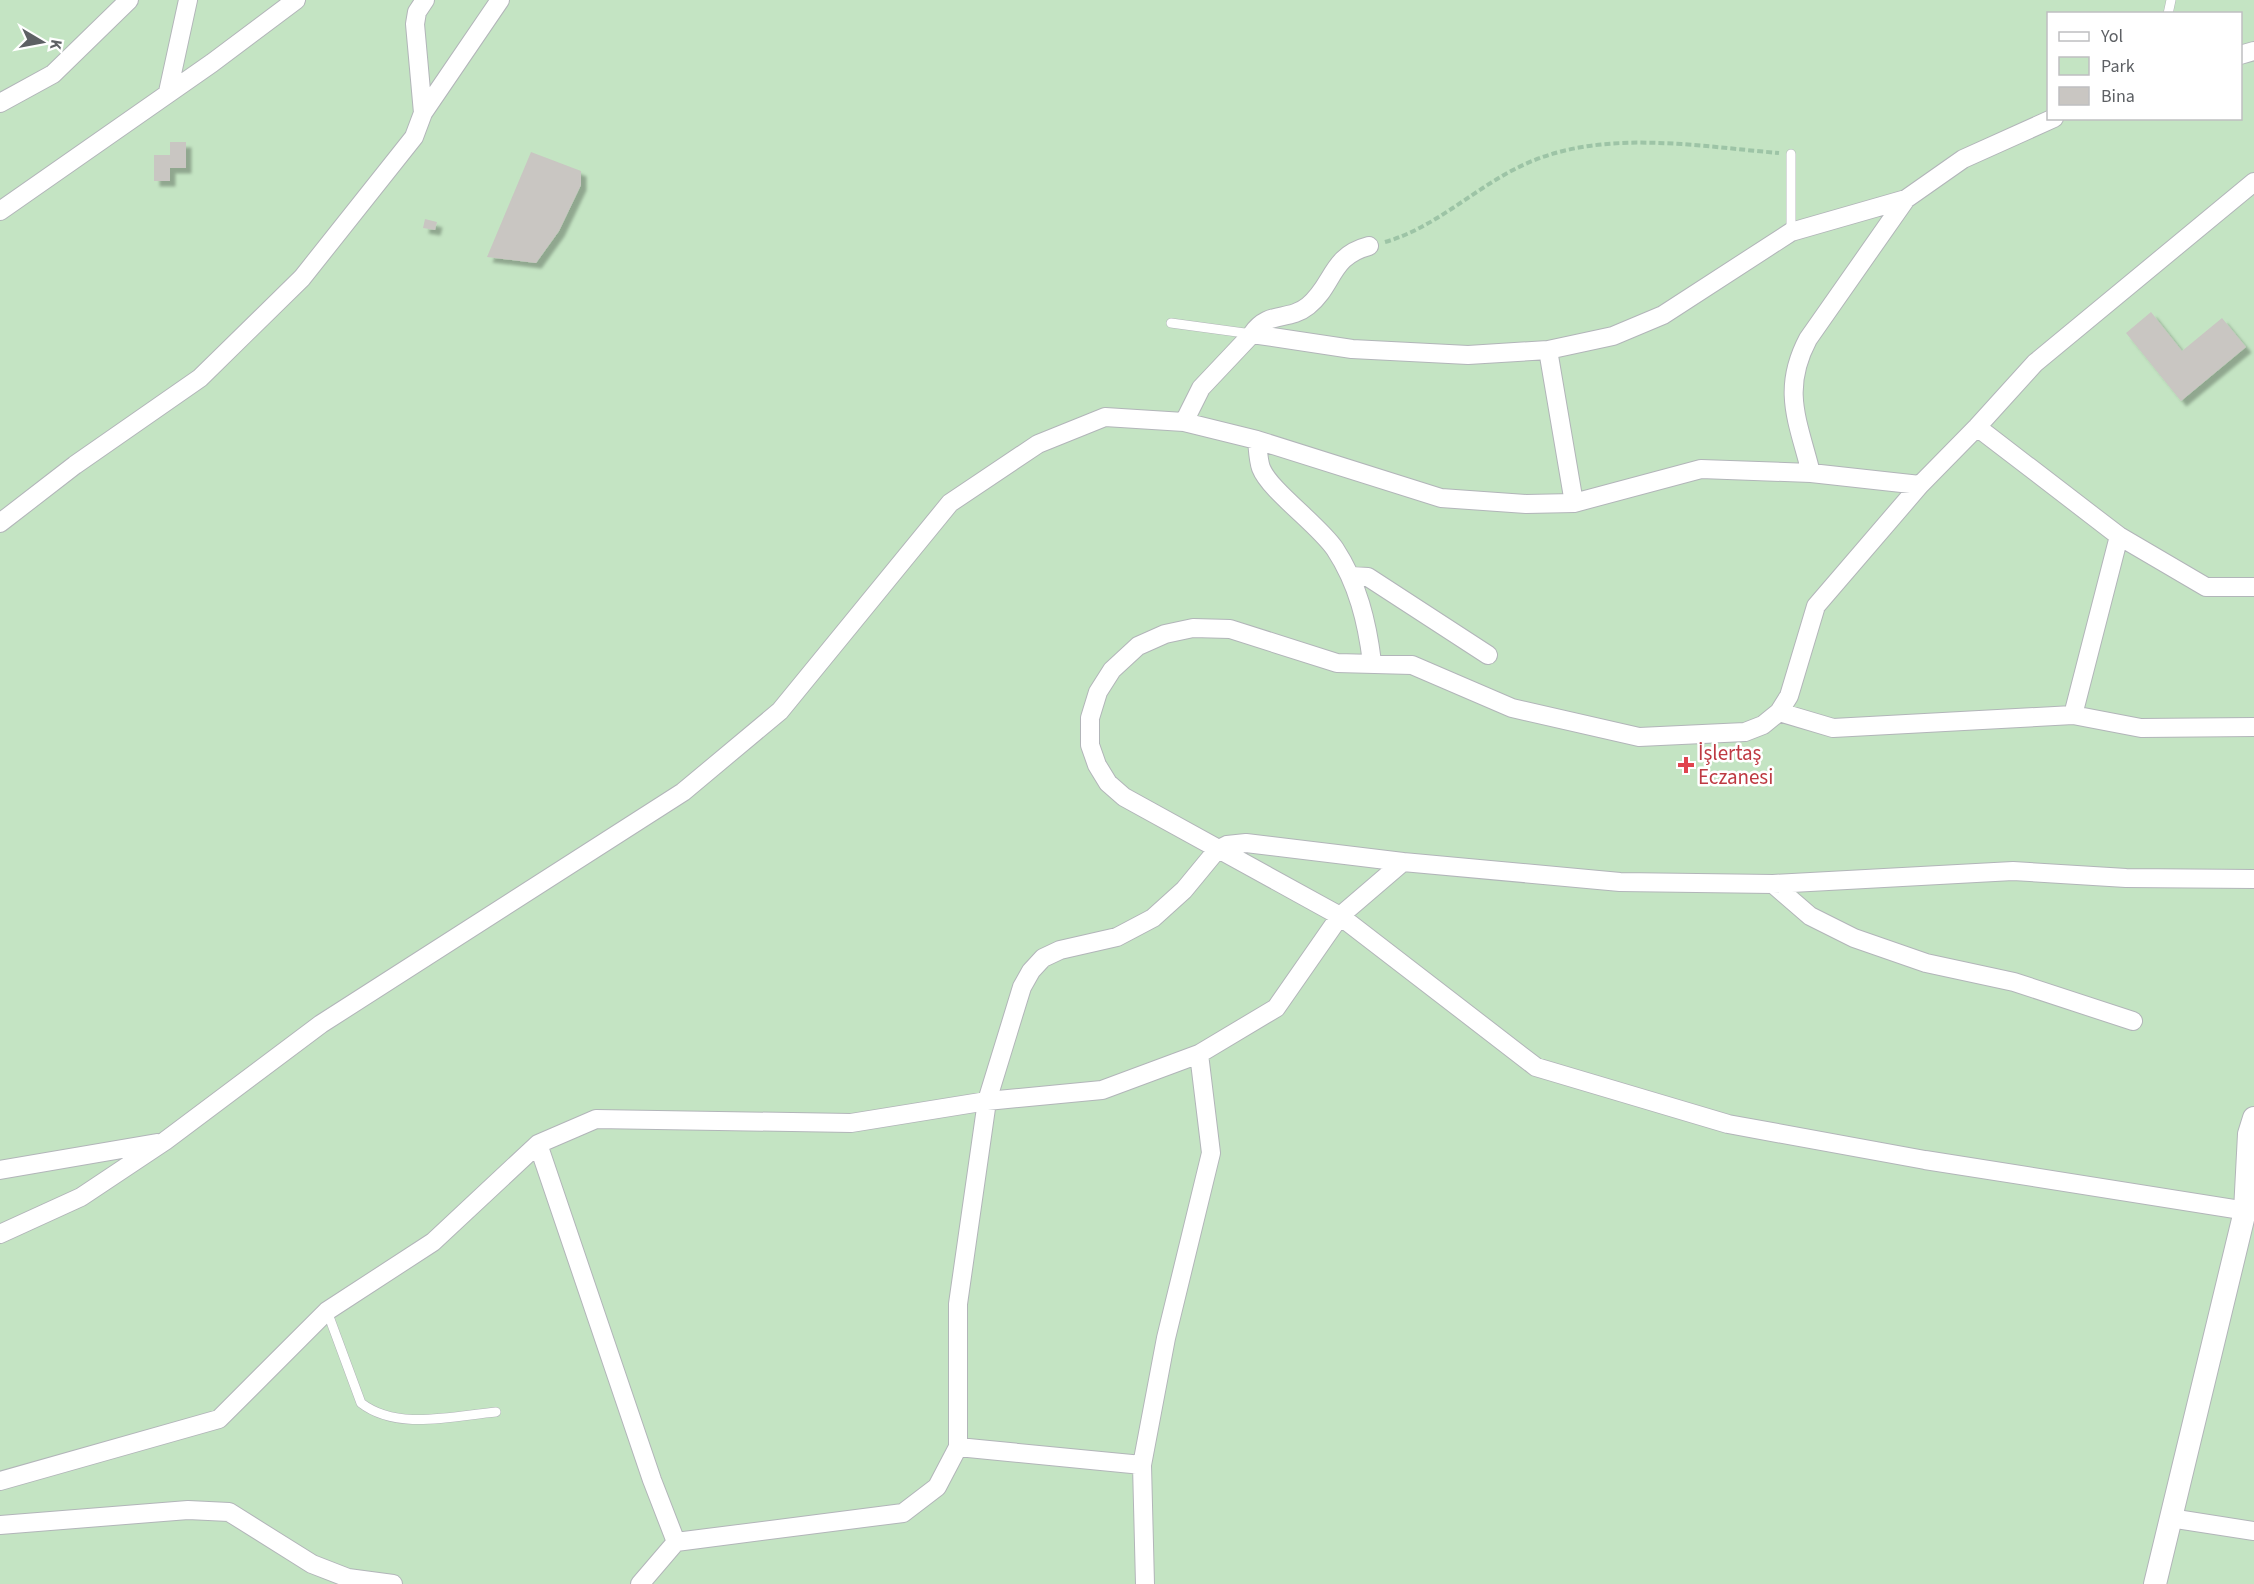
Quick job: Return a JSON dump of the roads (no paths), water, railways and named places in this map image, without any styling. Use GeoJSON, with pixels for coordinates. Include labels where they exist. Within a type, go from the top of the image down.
{"type":"FeatureCollection","features":[{"type":"Feature","properties":{"kind":"street"},"geometry":{"type":"LineString","coordinates":[[0,103],[53,74],[129,0]]}},
{"type":"Feature","properties":{"kind":"street"},"geometry":{"type":"LineString","coordinates":[[168,92],[188,0]]}},
{"type":"Feature","properties":{"kind":"street"},"geometry":{"type":"LineString","coordinates":[[0,211],[296,0]]}},
{"type":"Feature","properties":{"kind":"street"},"geometry":{"type":"LineString","coordinates":[[423,113],[415,24],[417,12],[425,0]]}},
{"type":"Feature","properties":{"kind":"street"},"geometry":{"type":"LineString","coordinates":[[0,523],[75,465],[200,378],[302,278],[414,137],[423,113],[500,0]]}},
{"type":"Feature","properties":{"kind":"street"},"geometry":{"type":"LineString","coordinates":[[1252,334],[1352,349],[1468,354],[1548,350],[1579,345],[1636,328],[1662,315],[1791,232],[1906,199],[1963,159],[2050,120]]}},
{"type":"Feature","properties":{"kind":"street"},"geometry":{"type":"LineString","coordinates":[[2249,1211],[1925,1160],[1728,1124],[1536,1067],[1340,916],[1216,850],[1124,797],[1108,783],[1097,765],[1090,745],[1090,718],[1098,692],[1112,670],[1138,646],[1165,634],[1193,628],[1230,629],[1337,663],[1372,662],[1412,665],[1512,708],[1639,737],[1745,732],[1763,725],[1779,712],[1789,696],[1816,606],[1920,485],[2035,363],[2254,182]]}},
{"type":"Feature","properties":{"kind":"street"},"geometry":{"type":"LineString","coordinates":[[1811,472],[1792,395],[1797,359],[1808,339],[1906,199]]}},
{"type":"Feature","properties":{"kind":"street"},"geometry":{"type":"LineString","coordinates":[[1184,422],[1201,388],[1261,322],[1291,314],[1307,306],[1338,263],[1351,252],[1369,246]]}},
{"type":"Feature","properties":{"kind":"street"},"geometry":{"type":"LineString","coordinates":[[1548,350],[1574,503]]}},
{"type":"Feature","properties":{"kind":"street"},"geometry":{"type":"LineString","coordinates":[[0,1234],[81,1197],[165,1142],[321,1024],[683,792],[780,711],[950,502],[1038,444],[1105,417],[1184,422],[1257,440],[1441,498],[1526,504],[1574,503],[1701,469],[1811,472],[1920,485]]}},
{"type":"Feature","properties":{"kind":"street"},"geometry":{"type":"LineString","coordinates":[[1977,427],[2119,536],[2206,587],[2254,587]]}},
{"type":"Feature","properties":{"kind":"street"},"geometry":{"type":"LineString","coordinates":[[1257,440],[1260,467],[1266,478],[1320,530],[1351,576],[1368,626],[1372,662]]}},
{"type":"Feature","properties":{"kind":"street"},"geometry":{"type":"LineString","coordinates":[[2073,715],[2119,536]]}},
{"type":"Feature","properties":{"kind":"street"},"geometry":{"type":"LineString","coordinates":[[1351,576],[1362,576],[1373,580],[1488,655]]}},
{"type":"Feature","properties":{"kind":"street"},"geometry":{"type":"LineString","coordinates":[[1779,712],[1833,728],[2073,715],[2141,728],[2254,727]]}},
{"type":"Feature","properties":{"kind":"street"},"geometry":{"type":"LineString","coordinates":[[640,1584],[676,1542],[903,1512],[937,1487],[958,1447],[958,1304],[987,1101],[1022,987],[1030,971],[1043,958],[1060,950],[1117,937],[1153,918],[1184,890],[1216,850],[1227,845],[1246,843],[1403,862],[1620,882],[1773,884],[2013,871],[2126,879],[2254,879]]}},
{"type":"Feature","properties":{"kind":"street"},"geometry":{"type":"LineString","coordinates":[[0,1481],[219,1419],[327,1311],[433,1242],[538,1144],[596,1119],[851,1123],[987,1101],[1102,1090],[1199,1054],[1276,1008],[1340,916],[1403,862]]}},
{"type":"Feature","properties":{"kind":"street"},"geometry":{"type":"LineString","coordinates":[[1773,884],[1810,916],[1854,938],[1926,963],[2014,982],[2133,1021]]}},
{"type":"Feature","properties":{"kind":"street"},"geometry":{"type":"LineString","coordinates":[[1145,1584],[1143,1465],[1166,1338],[1211,1153],[1199,1054]]}},
{"type":"Feature","properties":{"kind":"street"},"geometry":{"type":"LineString","coordinates":[[2155,1584],[2249,1211],[2249,1134],[2254,1118]]}},
{"type":"Feature","properties":{"kind":"street"},"geometry":{"type":"LineString","coordinates":[[0,1170],[165,1142]]}},
{"type":"Feature","properties":{"kind":"street"},"geometry":{"type":"LineString","coordinates":[[538,1144],[676,1542]]}},
{"type":"Feature","properties":{"kind":"street"},"geometry":{"type":"LineString","coordinates":[[958,1447],[1143,1465]]}},
{"type":"Feature","properties":{"kind":"street"},"geometry":{"type":"LineString","coordinates":[[0,1525],[188,1510],[229,1512],[312,1564],[348,1578],[393,1584]]}},
{"type":"Feature","properties":{"kind":"street"},"geometry":{"type":"LineString","coordinates":[[2170,1518],[2254,1531]]}},
{"type":"Feature","properties":{"kind":"lane"},"geometry":{"type":"LineString","coordinates":[[1791,154],[1791,232]]}},
{"type":"Feature","properties":{"kind":"lane"},"geometry":{"type":"LineString","coordinates":[[1171,323],[1252,334]]}},
{"type":"Feature","properties":{"kind":"lane"},"geometry":{"type":"LineString","coordinates":[[327,1311],[361,1403],[370,1410],[381,1416],[404,1419],[496,1413]]}},
{"type":"Feature","properties":{"kind":"place","name":"İşlertaş Eczanesi"},"geometry":{"type":"Point","coordinates":[1686,765]}}]}
